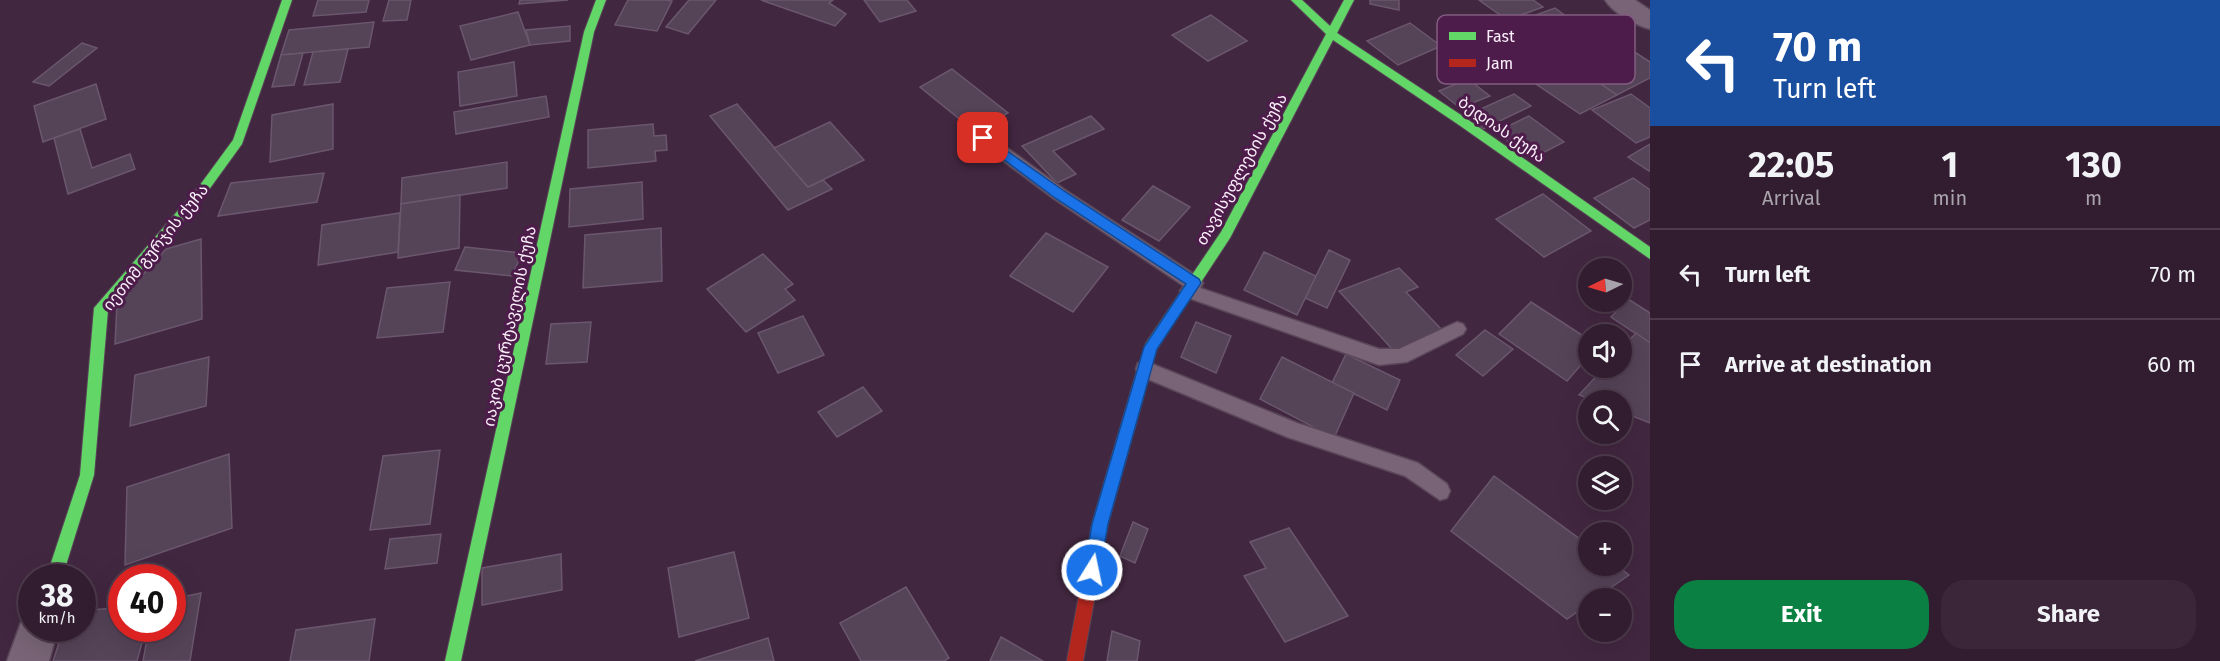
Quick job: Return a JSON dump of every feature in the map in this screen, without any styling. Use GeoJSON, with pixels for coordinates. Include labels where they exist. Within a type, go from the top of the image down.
{"type":"FeatureCollection","features":[{"type":"Feature","properties":{"kind":"street","name":"იეთიმ გურჯის ქუჩა"},"geometry":{"type":"LineString","coordinates":[[58,564],[87,475],[101,308],[204,188],[238,141],[287,0]]}},
{"type":"Feature","properties":{"kind":"street","name":"იაკობ ცურტაველის ქუჩა"},"geometry":{"type":"LineString","coordinates":[[453,661],[589,32],[601,0]]}},
{"type":"Feature","properties":{"kind":"street","name":"ბედიას ქუჩა"},"geometry":{"type":"LineString","coordinates":[[1296,0],[1333,35],[1463,122],[1650,254]]}},
{"type":"Feature","properties":{"kind":"street","name":"თავისუფლების ქუჩა"},"geometry":{"type":"LineString","coordinates":[[1075,661],[1100,524],[1151,347],[1226,235],[1333,35],[1349,0]]}},
{"type":"Feature","properties":{"kind":"street"},"geometry":{"type":"LineString","coordinates":[[1617,0],[1650,21]]}},
{"type":"Feature","properties":{"kind":"street"},"geometry":{"type":"LineString","coordinates":[[28,661],[34,642]]}},
{"type":"Feature","properties":{"kind":"lane"},"geometry":{"type":"LineString","coordinates":[[983,138],[1191,287],[1379,357],[1401,357],[1457,329]]}},
{"type":"Feature","properties":{"kind":"lane"},"geometry":{"type":"LineString","coordinates":[[1145,369],[1294,431],[1410,469],[1440,491]]}},
{"type":"Feature","properties":{"kind":"building"},"geometry":{"type":"Polygon","coordinates":[[[318,0],[369,0],[366,12],[313,16],[318,0]]]}},
{"type":"Feature","properties":{"kind":"building"},"geometry":{"type":"Polygon","coordinates":[[[389,0],[411,0],[407,20],[383,21],[389,0]]]}},
{"type":"Feature","properties":{"kind":"building"},"geometry":{"type":"Polygon","coordinates":[[[520,0],[568,0],[519,4],[520,0]]]}},
{"type":"Feature","properties":{"kind":"building"},"geometry":{"type":"Polygon","coordinates":[[[628,0],[672,1],[657,31],[615,25],[628,0]]]}},
{"type":"Feature","properties":{"kind":"building"},"geometry":{"type":"Polygon","coordinates":[[[689,0],[716,0],[688,34],[666,27],[689,0]]]}},
{"type":"Feature","properties":{"kind":"building"},"geometry":{"type":"Polygon","coordinates":[[[761,0],[833,0],[829,3],[846,14],[835,26],[761,0]]]}},
{"type":"Feature","properties":{"kind":"building"},"geometry":{"type":"Polygon","coordinates":[[[864,0],[907,0],[916,11],[880,22],[864,0]]]}},
{"type":"Feature","properties":{"kind":"building"},"geometry":{"type":"Polygon","coordinates":[[[1370,0],[1399,0],[1399,10],[1370,4],[1370,0]]]}},
{"type":"Feature","properties":{"kind":"building"},"geometry":{"type":"Polygon","coordinates":[[[1479,0],[1533,0],[1543,7],[1521,15],[1500,15],[1479,0]]]}},
{"type":"Feature","properties":{"kind":"building"},"geometry":{"type":"Polygon","coordinates":[[[1555,8],[1564,15],[1536,15],[1555,8]]]}},
{"type":"Feature","properties":{"kind":"building"},"geometry":{"type":"Polygon","coordinates":[[[518,12],[530,45],[471,60],[460,26],[518,12]]]}},
{"type":"Feature","properties":{"kind":"building"},"geometry":{"type":"Polygon","coordinates":[[[1211,15],[1247,41],[1208,61],[1172,35],[1211,15]]]}},
{"type":"Feature","properties":{"kind":"building"},"geometry":{"type":"Polygon","coordinates":[[[374,22],[369,47],[281,55],[289,30],[374,22]]]}},
{"type":"Feature","properties":{"kind":"building"},"geometry":{"type":"Polygon","coordinates":[[[1410,23],[1437,43],[1437,48],[1398,65],[1367,41],[1410,23]]]}},
{"type":"Feature","properties":{"kind":"building"},"geometry":{"type":"Polygon","coordinates":[[[570,26],[570,41],[530,45],[526,30],[570,26]]]}},
{"type":"Feature","properties":{"kind":"building"},"geometry":{"type":"Polygon","coordinates":[[[82,43],[97,48],[49,86],[33,82],[82,43]]]}},
{"type":"Feature","properties":{"kind":"building"},"geometry":{"type":"Polygon","coordinates":[[[348,49],[340,82],[304,85],[313,52],[348,49]]]}},
{"type":"Feature","properties":{"kind":"building"},"geometry":{"type":"Polygon","coordinates":[[[1635,52],[1650,62],[1650,78],[1617,95],[1601,84],[1635,84],[1635,52]]]}},
{"type":"Feature","properties":{"kind":"building"},"geometry":{"type":"Polygon","coordinates":[[[303,53],[294,85],[272,87],[281,55],[303,53]]]}},
{"type":"Feature","properties":{"kind":"building"},"geometry":{"type":"Polygon","coordinates":[[[514,62],[517,96],[460,106],[458,72],[514,62]]]}},
{"type":"Feature","properties":{"kind":"building"},"geometry":{"type":"Polygon","coordinates":[[[952,69],[1008,113],[987,125],[979,119],[967,125],[920,87],[952,69]]]}},
{"type":"Feature","properties":{"kind":"building"},"geometry":{"type":"Polygon","coordinates":[[[96,84],[106,119],[43,142],[34,106],[96,84]]]}},
{"type":"Feature","properties":{"kind":"building"},"geometry":{"type":"Polygon","coordinates":[[[1456,84],[1474,84],[1490,96],[1460,108],[1439,91],[1456,84]]]}},
{"type":"Feature","properties":{"kind":"building"},"geometry":{"type":"Polygon","coordinates":[[[1536,84],[1601,84],[1617,95],[1580,114],[1536,84]]]}},
{"type":"Feature","properties":{"kind":"building"},"geometry":{"type":"Polygon","coordinates":[[[1514,94],[1531,106],[1483,129],[1465,116],[1514,94]]]}},
{"type":"Feature","properties":{"kind":"building"},"geometry":{"type":"Polygon","coordinates":[[[1631,94],[1650,108],[1650,137],[1636,143],[1592,110],[1631,94]]]}},
{"type":"Feature","properties":{"kind":"building"},"geometry":{"type":"Polygon","coordinates":[[[546,96],[549,117],[456,134],[454,112],[546,96]]]}},
{"type":"Feature","properties":{"kind":"building"},"geometry":{"type":"Polygon","coordinates":[[[333,104],[333,149],[270,162],[272,115],[333,104]]]}},
{"type":"Feature","properties":{"kind":"building"},"geometry":{"type":"Polygon","coordinates":[[[737,104],[808,187],[823,180],[832,189],[788,210],[710,116],[737,104]]]}},
{"type":"Feature","properties":{"kind":"building"},"geometry":{"type":"Polygon","coordinates":[[[1091,116],[1104,129],[1053,151],[1076,174],[1057,183],[1022,146],[1091,116]]]}},
{"type":"Feature","properties":{"kind":"building"},"geometry":{"type":"Polygon","coordinates":[[[1529,116],[1564,142],[1531,159],[1496,132],[1529,116]]]}},
{"type":"Feature","properties":{"kind":"building"},"geometry":{"type":"Polygon","coordinates":[[[830,122],[864,160],[808,187],[774,148],[830,122]]]}},
{"type":"Feature","properties":{"kind":"building"},"geometry":{"type":"Polygon","coordinates":[[[653,124],[654,136],[666,135],[667,150],[655,151],[656,161],[588,168],[588,130],[653,124]]]}},
{"type":"Feature","properties":{"kind":"building"},"geometry":{"type":"Polygon","coordinates":[[[80,129],[92,168],[130,154],[135,169],[68,194],[54,138],[80,129]]]}},
{"type":"Feature","properties":{"kind":"building"},"geometry":{"type":"Polygon","coordinates":[[[1650,144],[1650,170],[1649,171],[1628,157],[1650,144]]]}},
{"type":"Feature","properties":{"kind":"building"},"geometry":{"type":"Polygon","coordinates":[[[507,162],[507,188],[401,204],[402,178],[507,162]]]}},
{"type":"Feature","properties":{"kind":"building"},"geometry":{"type":"Polygon","coordinates":[[[324,173],[317,202],[218,216],[231,183],[324,173]]]}},
{"type":"Feature","properties":{"kind":"building"},"geometry":{"type":"Polygon","coordinates":[[[1633,178],[1650,190],[1650,220],[1634,228],[1594,198],[1633,178]]]}},
{"type":"Feature","properties":{"kind":"building"},"geometry":{"type":"Polygon","coordinates":[[[642,182],[643,219],[569,227],[570,189],[642,182]]]}},
{"type":"Feature","properties":{"kind":"building"},"geometry":{"type":"Polygon","coordinates":[[[1153,186],[1190,207],[1159,241],[1122,220],[1153,186]]]}},
{"type":"Feature","properties":{"kind":"building"},"geometry":{"type":"Polygon","coordinates":[[[1543,194],[1591,231],[1544,257],[1496,219],[1543,194]]]}},
{"type":"Feature","properties":{"kind":"building"},"geometry":{"type":"Polygon","coordinates":[[[460,195],[459,248],[398,258],[401,204],[460,195]]]}},
{"type":"Feature","properties":{"kind":"building"},"geometry":{"type":"Polygon","coordinates":[[[400,213],[398,252],[318,265],[322,225],[400,213]]]}},
{"type":"Feature","properties":{"kind":"building"},"geometry":{"type":"Polygon","coordinates":[[[661,228],[662,281],[583,288],[585,235],[661,228]]]}},
{"type":"Feature","properties":{"kind":"building"},"geometry":{"type":"Polygon","coordinates":[[[1046,233],[1108,267],[1073,312],[1010,276],[1046,233]]]}},
{"type":"Feature","properties":{"kind":"building"},"geometry":{"type":"Polygon","coordinates":[[[201,239],[202,319],[115,344],[117,303],[166,249],[201,239]]]}},
{"type":"Feature","properties":{"kind":"building"},"geometry":{"type":"Polygon","coordinates":[[[465,247],[522,253],[512,276],[455,270],[465,247]]]}},
{"type":"Feature","properties":{"kind":"building"},"geometry":{"type":"Polygon","coordinates":[[[1329,250],[1350,260],[1327,308],[1305,298],[1329,250]]]}},
{"type":"Feature","properties":{"kind":"building"},"geometry":{"type":"Polygon","coordinates":[[[1264,252],[1316,276],[1297,315],[1244,290],[1264,252]]]}},
{"type":"Feature","properties":{"kind":"building"},"geometry":{"type":"Polygon","coordinates":[[[763,254],[793,284],[785,289],[795,300],[746,332],[707,289],[763,254]]]}},
{"type":"Feature","properties":{"kind":"building"},"geometry":{"type":"Polygon","coordinates":[[[1399,268],[1418,287],[1406,292],[1442,330],[1394,351],[1339,291],[1399,268]]]}},
{"type":"Feature","properties":{"kind":"building"},"geometry":{"type":"Polygon","coordinates":[[[450,282],[443,332],[377,338],[387,288],[450,282]]]}},
{"type":"Feature","properties":{"kind":"building"},"geometry":{"type":"Polygon","coordinates":[[[1531,302],[1578,333],[1578,368],[1567,381],[1499,334],[1531,302]]]}},
{"type":"Feature","properties":{"kind":"building"},"geometry":{"type":"Polygon","coordinates":[[[1632,302],[1650,313],[1650,343],[1632,331],[1632,324],[1622,324],[1611,317],[1616,312],[1632,312],[1632,302]]]}},
{"type":"Feature","properties":{"kind":"building"},"geometry":{"type":"Polygon","coordinates":[[[803,316],[824,355],[778,373],[758,333],[803,316]]]}},
{"type":"Feature","properties":{"kind":"building"},"geometry":{"type":"Polygon","coordinates":[[[591,322],[587,362],[546,364],[551,324],[591,322]]]}},
{"type":"Feature","properties":{"kind":"building"},"geometry":{"type":"Polygon","coordinates":[[[1196,322],[1231,336],[1216,373],[1181,357],[1196,322]]]}},
{"type":"Feature","properties":{"kind":"building"},"geometry":{"type":"Polygon","coordinates":[[[1485,330],[1513,349],[1483,376],[1456,355],[1485,330]]]}},
{"type":"Feature","properties":{"kind":"building"},"geometry":{"type":"Polygon","coordinates":[[[1636,333],[1650,343],[1650,423],[1632,416],[1632,390],[1584,390],[1595,378],[1632,378],[1632,337],[1636,333]]]}},
{"type":"Feature","properties":{"kind":"building"},"geometry":{"type":"Polygon","coordinates":[[[1346,354],[1400,380],[1387,410],[1332,383],[1346,354]]]}},
{"type":"Feature","properties":{"kind":"building"},"geometry":{"type":"Polygon","coordinates":[[[209,357],[206,406],[130,426],[135,375],[209,357]]]}},
{"type":"Feature","properties":{"kind":"building"},"geometry":{"type":"Polygon","coordinates":[[[1282,357],[1354,393],[1334,438],[1260,399],[1282,357]]]}},
{"type":"Feature","properties":{"kind":"building"},"geometry":{"type":"Polygon","coordinates":[[[863,387],[882,411],[837,437],[818,412],[863,387]]]}},
{"type":"Feature","properties":{"kind":"building"},"geometry":{"type":"Polygon","coordinates":[[[440,450],[430,524],[370,530],[383,456],[440,450]]]}},
{"type":"Feature","properties":{"kind":"building"},"geometry":{"type":"Polygon","coordinates":[[[229,454],[232,528],[125,564],[127,487],[229,454]]]}},
{"type":"Feature","properties":{"kind":"building"},"geometry":{"type":"Polygon","coordinates":[[[1494,476],[1578,538],[1578,576],[1628,576],[1610,588],[1578,588],[1578,611],[1567,619],[1451,531],[1494,476]]]}},
{"type":"Feature","properties":{"kind":"building"},"geometry":{"type":"Polygon","coordinates":[[[1133,522],[1148,529],[1135,563],[1120,556],[1133,522]]]}},
{"type":"Feature","properties":{"kind":"building"},"geometry":{"type":"Polygon","coordinates":[[[1289,528],[1348,616],[1285,642],[1244,576],[1266,568],[1250,542],[1289,528]]]}},
{"type":"Feature","properties":{"kind":"building"},"geometry":{"type":"Polygon","coordinates":[[[441,534],[437,563],[385,569],[390,539],[441,534]]]}},
{"type":"Feature","properties":{"kind":"building"},"geometry":{"type":"Polygon","coordinates":[[[734,552],[749,618],[679,637],[668,568],[734,552]]]}},
{"type":"Feature","properties":{"kind":"building"},"geometry":{"type":"Polygon","coordinates":[[[561,554],[562,590],[482,605],[482,568],[561,554]]]}},
{"type":"Feature","properties":{"kind":"building"},"geometry":{"type":"Polygon","coordinates":[[[906,587],[949,658],[944,661],[861,661],[840,623],[906,587]]]}},
{"type":"Feature","properties":{"kind":"building"},"geometry":{"type":"Polygon","coordinates":[[[201,593],[190,661],[143,661],[146,642],[186,642],[186,596],[201,593]]]}},
{"type":"Feature","properties":{"kind":"building"},"geometry":{"type":"Polygon","coordinates":[[[108,608],[108,642],[142,642],[137,661],[53,661],[59,642],[96,642],[96,610],[108,608]]]}},
{"type":"Feature","properties":{"kind":"building"},"geometry":{"type":"Polygon","coordinates":[[[375,619],[369,661],[290,661],[296,630],[375,619]]]}},
{"type":"Feature","properties":{"kind":"building"},"geometry":{"type":"Polygon","coordinates":[[[1112,631],[1140,641],[1137,661],[1107,661],[1112,631]]]}},
{"type":"Feature","properties":{"kind":"building"},"geometry":{"type":"Polygon","coordinates":[[[1001,637],[1043,661],[990,661],[1001,637]]]}},
{"type":"Feature","properties":{"kind":"building"},"geometry":{"type":"Polygon","coordinates":[[[768,638],[774,661],[695,661],[768,638]]]}},
{"type":"Feature","properties":{"kind":"traffic: fast"},"geometry":{"type":"LineString","coordinates":[[58,564],[87,475],[101,308],[204,188],[238,141],[287,0]]}},
{"type":"Feature","properties":{"kind":"traffic: fast"},"geometry":{"type":"LineString","coordinates":[[453,661],[589,32],[601,0]]}},
{"type":"Feature","properties":{"kind":"traffic: fast"},"geometry":{"type":"LineString","coordinates":[[1296,0],[1333,35],[1463,122],[1650,254]]}},
{"type":"Feature","properties":{"kind":"traffic: fast"},"geometry":{"type":"LineString","coordinates":[[1142,377],[1151,347],[1226,235],[1349,0]]}},
{"type":"Feature","properties":{"kind":"traffic: jam"},"geometry":{"type":"LineString","coordinates":[[1075,661],[1100,524],[1142,377]]}},
{"type":"Feature","properties":{"kind":"route"},"geometry":{"type":"LineString","coordinates":[[983,138],[1059,194],[1194,283],[1151,347],[1100,524],[1092,570]]}}]}
